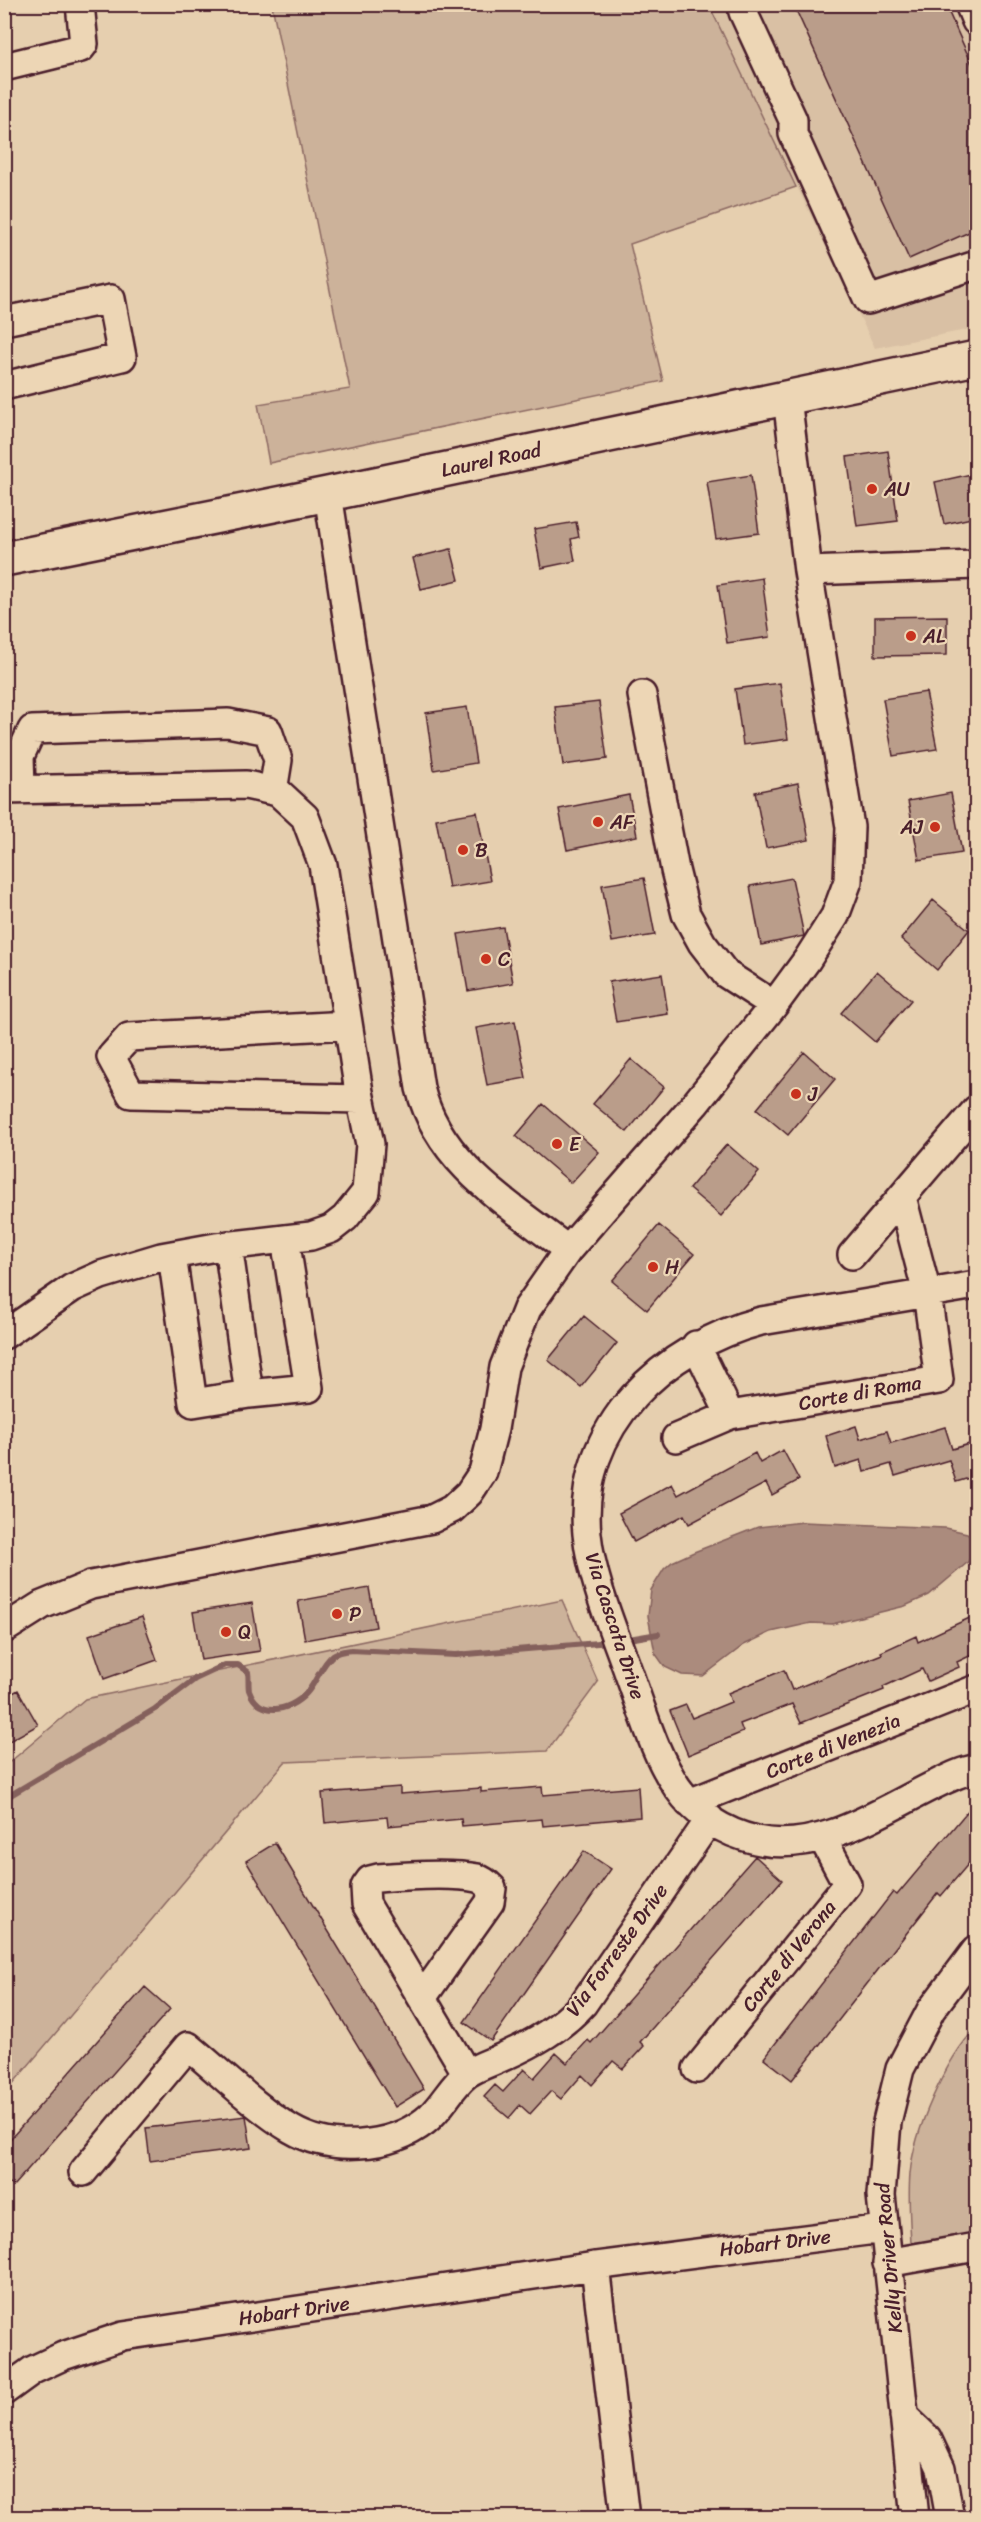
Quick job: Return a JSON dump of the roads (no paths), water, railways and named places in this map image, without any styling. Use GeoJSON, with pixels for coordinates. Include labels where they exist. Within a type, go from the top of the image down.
{"type":"FeatureCollection","features":[{"type":"Feature","properties":{"kind":"main road","name":"Laurel Road"},"geometry":{"type":"LineString","coordinates":[[4,560],[976,358]]}},
{"type":"Feature","properties":{"kind":"street"},"geometry":{"type":"LineString","coordinates":[[4,67],[81,48],[84,44],[80,4]]}},
{"type":"Feature","properties":{"kind":"street"},"geometry":{"type":"LineString","coordinates":[[747,4],[743,12],[793,120],[793,134],[868,300],[976,265]]}},
{"type":"Feature","properties":{"kind":"street"},"geometry":{"type":"LineString","coordinates":[[969,4],[976,21]]}},
{"type":"Feature","properties":{"kind":"street"},"geometry":{"type":"LineString","coordinates":[[4,321],[111,299],[122,357],[4,386]]}},
{"type":"Feature","properties":{"kind":"street"},"geometry":{"type":"LineString","coordinates":[[4,1629],[42,1605],[91,1585],[402,1527],[432,1519],[452,1509],[469,1493],[483,1472],[494,1429],[504,1366],[527,1309],[568,1250],[695,1104],[774,1005],[835,916],[848,881],[850,827],[808,571],[787,398]]}},
{"type":"Feature","properties":{"kind":"street"},"geometry":{"type":"LineString","coordinates":[[328,494],[420,1088],[425,1108],[452,1154],[477,1179],[568,1250]]}},
{"type":"Feature","properties":{"kind":"street"},"geometry":{"type":"LineString","coordinates":[[808,571],[976,565]]}},
{"type":"Feature","properties":{"kind":"street"},"geometry":{"type":"LineString","coordinates":[[642,695],[675,870],[686,914],[702,943],[726,974],[774,1005]]}},
{"type":"Feature","properties":{"kind":"street"},"geometry":{"type":"LineString","coordinates":[[4,1335],[72,1288],[101,1275],[172,1255],[228,1245],[311,1236],[331,1229],[345,1218],[366,1192],[370,1144],[360,1099],[323,865],[305,817],[278,792],[273,791],[246,785],[13,790],[20,756],[32,730],[228,723],[268,731],[278,760],[273,791]]}},
{"type":"Feature","properties":{"kind":"street"},"geometry":{"type":"LineString","coordinates":[[348,1024],[129,1037],[111,1057],[131,1094],[360,1099]]}},
{"type":"Feature","properties":{"kind":"street"},"geometry":{"type":"LineString","coordinates":[[852,1255],[976,1110]]}},
{"type":"Feature","properties":{"kind":"street"},"geometry":{"type":"LineString","coordinates":[[902,1197],[927,1293]]}},
{"type":"Feature","properties":{"kind":"street"},"geometry":{"type":"LineString","coordinates":[[172,1255],[193,1403],[309,1388],[285,1239]]}},
{"type":"Feature","properties":{"kind":"street"},"geometry":{"type":"LineString","coordinates":[[228,1245],[249,1394]]}},
{"type":"Feature","properties":{"kind":"street","name":"Via Cascata Drive"},"geometry":{"type":"LineString","coordinates":[[976,1285],[761,1321],[736,1327],[696,1345],[663,1368],[639,1390],[613,1425],[596,1461],[588,1496],[587,1532],[593,1565],[662,1764],[699,1811],[733,1832],[758,1840],[800,1841],[822,1837],[976,1768]]}},
{"type":"Feature","properties":{"kind":"street","name":"Corte di Roma"},"geometry":{"type":"LineString","coordinates":[[676,1438],[730,1415],[939,1380],[927,1293]]}},
{"type":"Feature","properties":{"kind":"street"},"geometry":{"type":"LineString","coordinates":[[696,1345],[730,1415]]}},
{"type":"Feature","properties":{"kind":"street","name":"Corte di Venezia"},"geometry":{"type":"LineString","coordinates":[[699,1811],[976,1689]]}},
{"type":"Feature","properties":{"kind":"street","name":"Via Forreste Drive"},"geometry":{"type":"LineString","coordinates":[[83,2172],[188,2046],[292,2129],[314,2139],[334,2143],[374,2143],[410,2131],[442,2105],[467,2074],[535,2041],[570,2018],[584,2004],[699,1811]]}},
{"type":"Feature","properties":{"kind":"street","name":"Corte di Verona"},"geometry":{"type":"LineString","coordinates":[[697,2069],[847,1884],[822,1837]]}},
{"type":"Feature","properties":{"kind":"street"},"geometry":{"type":"LineString","coordinates":[[422,1998],[490,1902],[492,1888],[486,1882],[477,1878],[458,1877],[389,1877],[370,1880],[364,1887],[366,1904],[467,2074]]}},
{"type":"Feature","properties":{"kind":"street","name":"Kelly Driver Road"},"geometry":{"type":"LineString","coordinates":[[915,2517],[881,2195],[887,2122],[900,2069],[931,2010],[976,1950]]}},
{"type":"Feature","properties":{"kind":"street","name":"Hobart Drive"},"geometry":{"type":"LineString","coordinates":[[4,2391],[33,2370],[63,2356],[123,2336],[595,2266],[884,2229]]}},
{"type":"Feature","properties":{"kind":"street"},"geometry":{"type":"LineString","coordinates":[[887,2263],[976,2247]]}},
{"type":"Feature","properties":{"kind":"street"},"geometry":{"type":"LineString","coordinates":[[595,2266],[625,2517]]}},
{"type":"Feature","properties":{"kind":"street"},"geometry":{"type":"LineString","coordinates":[[904,2416],[927,2438],[941,2468],[950,2517]]}},
{"type":"Feature","properties":{"kind":"waterway"},"geometry":{"type":"LineString","coordinates":[[623,1640],[658,1634]]}},
{"type":"Feature","properties":{"kind":"waterway"},"geometry":{"type":"LineString","coordinates":[[4,1799],[155,1709],[195,1679],[225,1665],[238,1665],[248,1672],[249,1690],[254,1700],[261,1706],[278,1709],[287,1707],[303,1697],[329,1659],[342,1651],[456,1655],[610,1642]]}},
{"type":"Feature","properties":{"kind":"place","name":"AU"},"geometry":{"type":"Point","coordinates":[872,489]}},
{"type":"Feature","properties":{"kind":"place","name":"AL"},"geometry":{"type":"Point","coordinates":[911,636]}},
{"type":"Feature","properties":{"kind":"place","name":"AF"},"geometry":{"type":"Point","coordinates":[598,822]}},
{"type":"Feature","properties":{"kind":"place","name":"AJ"},"geometry":{"type":"Point","coordinates":[935,827]}},
{"type":"Feature","properties":{"kind":"place","name":"B"},"geometry":{"type":"Point","coordinates":[463,850]}},
{"type":"Feature","properties":{"kind":"place","name":"C"},"geometry":{"type":"Point","coordinates":[486,959]}},
{"type":"Feature","properties":{"kind":"place","name":"J"},"geometry":{"type":"Point","coordinates":[796,1094]}},
{"type":"Feature","properties":{"kind":"place","name":"E"},"geometry":{"type":"Point","coordinates":[557,1144]}},
{"type":"Feature","properties":{"kind":"place","name":"H"},"geometry":{"type":"Point","coordinates":[653,1267]}},
{"type":"Feature","properties":{"kind":"place","name":"P"},"geometry":{"type":"Point","coordinates":[337,1614]}},
{"type":"Feature","properties":{"kind":"place","name":"Q"},"geometry":{"type":"Point","coordinates":[226,1632]}}]}
